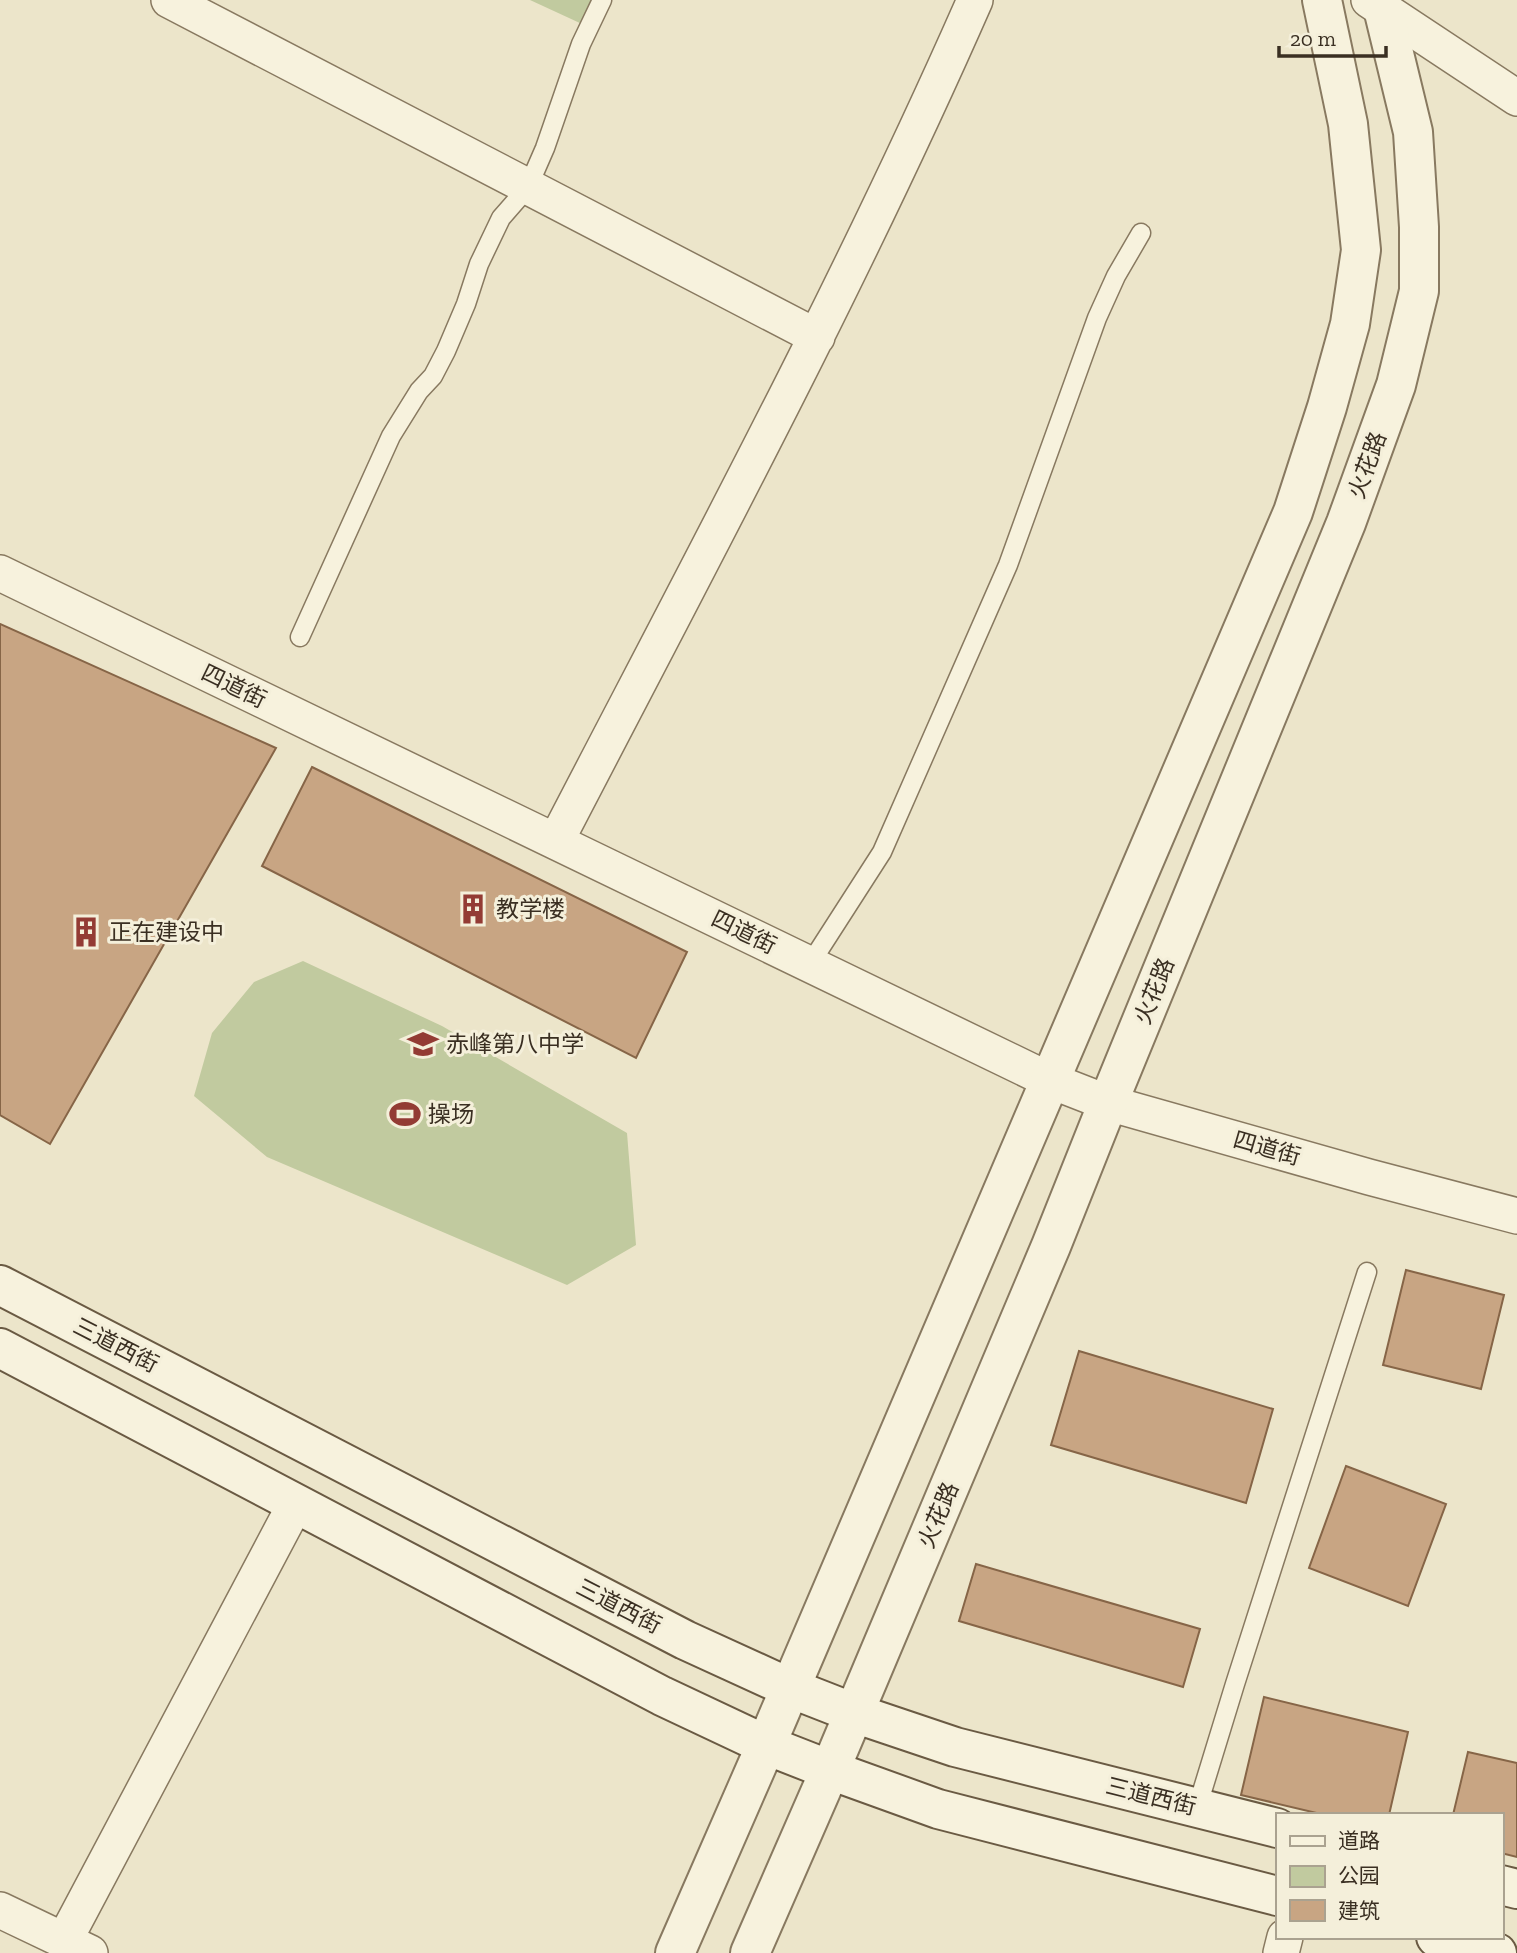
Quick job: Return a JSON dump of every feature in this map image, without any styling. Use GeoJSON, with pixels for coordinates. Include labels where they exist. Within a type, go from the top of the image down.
{"type":"FeatureCollection","features":[{"type":"Feature","properties":{"kind":"street"},"geometry":{"type":"LineString","coordinates":[[169,0],[213,10],[528,187],[817,337]]}},
{"type":"Feature","properties":{"kind":"street"},"geometry":{"type":"LineString","coordinates":[[556,841],[817,337],[975,0]]}},
{"type":"Feature","properties":{"kind":"street"},"geometry":{"type":"LineString","coordinates":[[675,1953],[1293,512],[1350,324],[1361,250],[1348,124],[1322,0]]}},
{"type":"Feature","properties":{"kind":"street"},"geometry":{"type":"LineString","coordinates":[[1378,3],[1517,98]]}},
{"type":"Feature","properties":{"kind":"street","name":"火花路"},"geometry":{"type":"LineString","coordinates":[[750,1953],[1051,1246],[1346,523],[1396,385],[1419,291],[1419,227],[1413,132],[1378,3]]}},
{"type":"Feature","properties":{"kind":"street","name":"四道街"},"geometry":{"type":"LineString","coordinates":[[0,573],[1049,1080],[1108,1103],[1517,1216]]}},
{"type":"Feature","properties":{"kind":"street","name":"三道西街"},"geometry":{"type":"LineString","coordinates":[[0,1285],[685,1640],[790,1688],[955,1747],[1276,1828]]}},
{"type":"Feature","properties":{"kind":"street"},"geometry":{"type":"LineString","coordinates":[[0,1348],[662,1696],[766,1745],[938,1809],[1276,1896]]}},
{"type":"Feature","properties":{"kind":"street"},"geometry":{"type":"LineString","coordinates":[[0,1910],[77,1947],[296,1503]]}},
{"type":"Feature","properties":{"kind":"street"},"geometry":{"type":"LineString","coordinates":[[1444,1939],[1497,1953]]}},
{"type":"Feature","properties":{"kind":"lane"},"geometry":{"type":"LineString","coordinates":[[300,636],[391,436],[419,391],[433,376],[446,351],[479,264],[501,219],[528,187],[545,148],[581,44],[601,0]]}},
{"type":"Feature","properties":{"kind":"lane"},"geometry":{"type":"LineString","coordinates":[[810,964],[882,852],[1008,565],[1097,318],[1116,276],[1141,233]]}},
{"type":"Feature","properties":{"kind":"lane"},"geometry":{"type":"LineString","coordinates":[[1197,1808],[1367,1272]]}},
{"type":"Feature","properties":{"kind":"green space"},"geometry":{"type":"Polygon","coordinates":[[[530,0],[593,0],[582,24],[530,0]]]}},
{"type":"Feature","properties":{"kind":"green space","name":"操场"},"geometry":{"type":"Polygon","coordinates":[[[303,961],[442,1026],[627,1133],[636,1245],[567,1285],[267,1157],[194,1096],[212,1033],[254,982],[303,961]]]}},
{"type":"Feature","properties":{"kind":"building","name":"正在建设中"},"geometry":{"type":"Polygon","coordinates":[[[0,624],[276,748],[50,1144],[0,1115],[0,624]]]}},
{"type":"Feature","properties":{"kind":"building","name":"教学楼"},"geometry":{"type":"Polygon","coordinates":[[[312,767],[687,952],[636,1058],[262,866],[312,767]]]}},
{"type":"Feature","properties":{"kind":"building"},"geometry":{"type":"Polygon","coordinates":[[[1406,1270],[1504,1295],[1481,1389],[1383,1365],[1406,1270]]]}},
{"type":"Feature","properties":{"kind":"building"},"geometry":{"type":"Polygon","coordinates":[[[1079,1351],[1273,1409],[1246,1503],[1051,1445],[1079,1351]]]}},
{"type":"Feature","properties":{"kind":"building"},"geometry":{"type":"Polygon","coordinates":[[[1346,1466],[1446,1504],[1408,1606],[1309,1568],[1346,1466]]]}},
{"type":"Feature","properties":{"kind":"building"},"geometry":{"type":"Polygon","coordinates":[[[976,1564],[1200,1629],[1183,1687],[959,1621],[976,1564]]]}},
{"type":"Feature","properties":{"kind":"building"},"geometry":{"type":"Polygon","coordinates":[[[1264,1697],[1408,1732],[1389,1813],[1317,1813],[1241,1795],[1264,1697]]]}},
{"type":"Feature","properties":{"kind":"building"},"geometry":{"type":"Polygon","coordinates":[[[1468,1752],[1517,1763],[1517,1857],[1503,1854],[1503,1813],[1453,1813],[1468,1752]]]}},
{"type":"Feature","properties":{"kind":"place","name":"教学楼"},"geometry":{"type":"Point","coordinates":[473,909]}},
{"type":"Feature","properties":{"kind":"place","name":"正在建设中"},"geometry":{"type":"Point","coordinates":[86,932]}},
{"type":"Feature","properties":{"kind":"place","name":"赤峰第八中学"},"geometry":{"type":"Point","coordinates":[423,1044]}},
{"type":"Feature","properties":{"kind":"place","name":"操场"},"geometry":{"type":"Point","coordinates":[405,1114]}}]}
